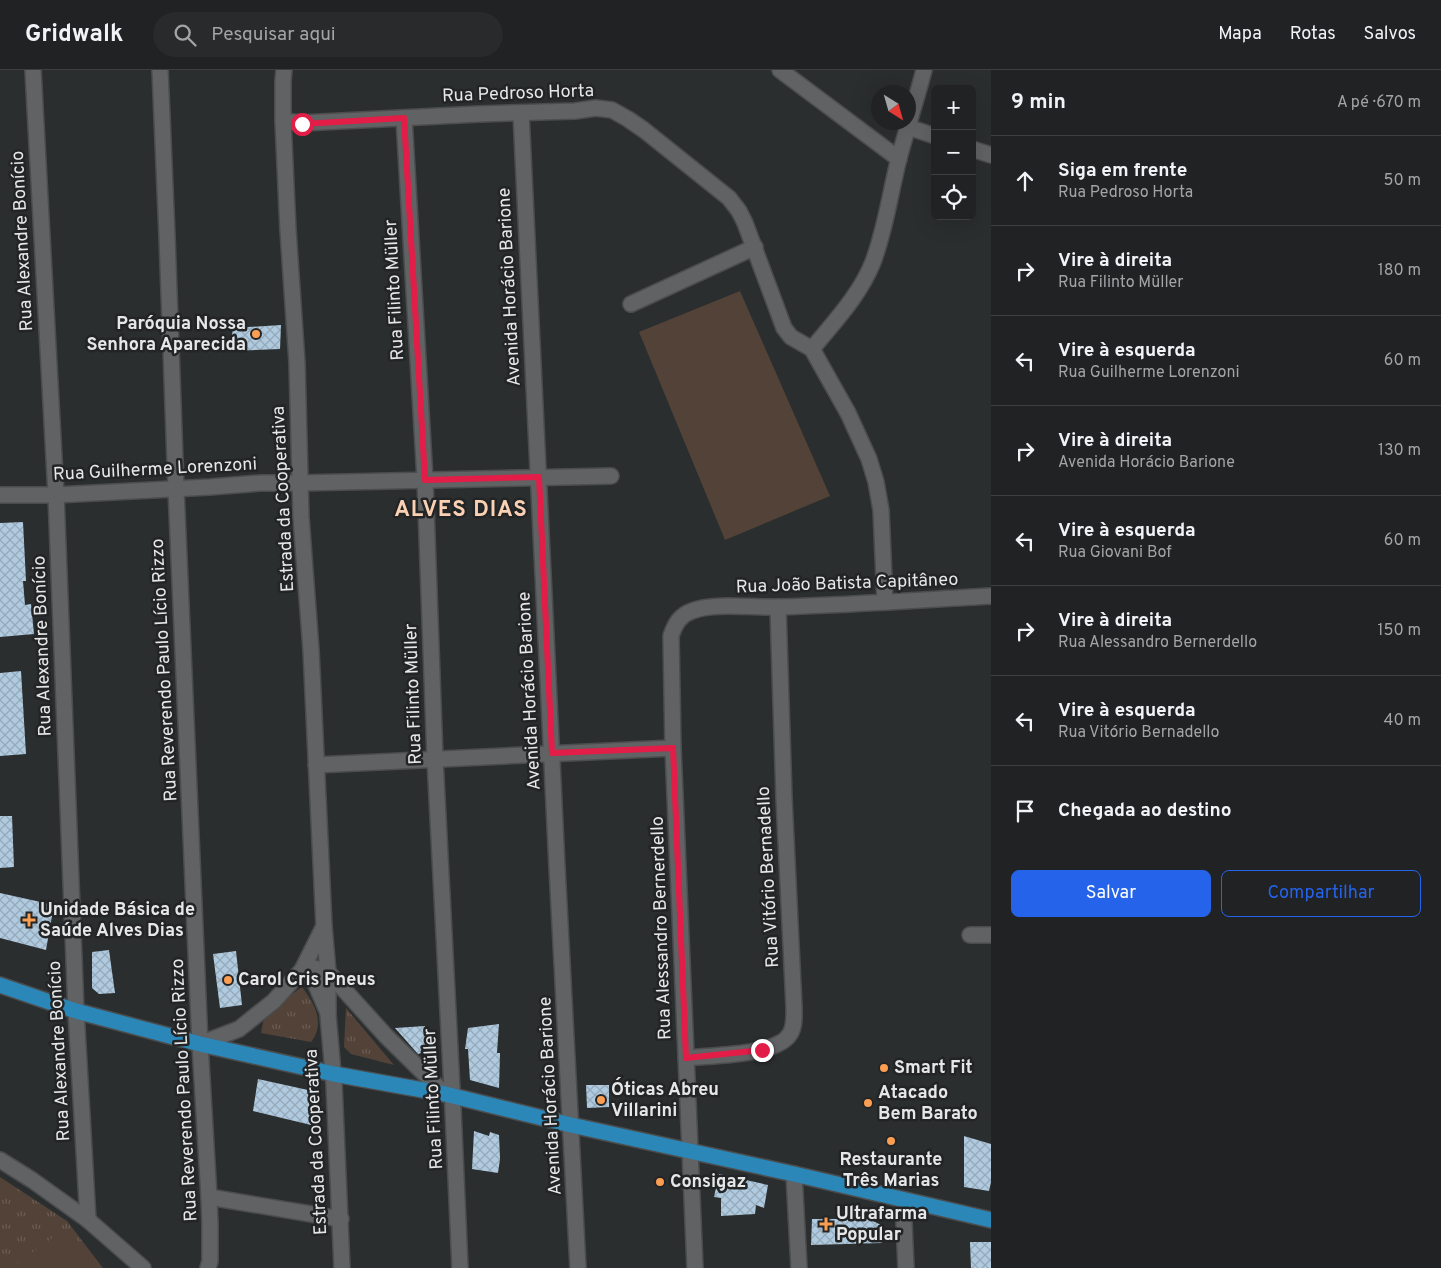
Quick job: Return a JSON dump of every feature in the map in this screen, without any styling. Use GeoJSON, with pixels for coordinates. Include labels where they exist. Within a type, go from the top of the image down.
{"type":"FeatureCollection","features":[{"type":"Feature","properties":{"kind":"main road"},"geometry":{"type":"LineString","coordinates":[[0,985],[76,1011],[200,1044],[334,1074],[449,1095],[572,1125],[991,1220]]}},
{"type":"Feature","properties":{"kind":"street","name":"Rua Alexandre Bonício"},"geometry":{"type":"LineString","coordinates":[[33,70],[56,494],[76,1011],[88,1220]]}},
{"type":"Feature","properties":{"kind":"street","name":"Rua Reverendo Paulo Lício Rizzo"},"geometry":{"type":"LineString","coordinates":[[160,70],[200,1044],[209,1197],[210,1261],[208,1268]]}},
{"type":"Feature","properties":{"kind":"street","name":"Estrada da Cooperativa"},"geometry":{"type":"LineString","coordinates":[[284,70],[283,121],[297,363],[301,517],[311,650],[324,926],[328,972],[328,1015],[334,1074],[342,1268]]}},
{"type":"Feature","properties":{"kind":"street"},"geometry":{"type":"LineString","coordinates":[[780,70],[899,159]]}},
{"type":"Feature","properties":{"kind":"street"},"geometry":{"type":"LineString","coordinates":[[916,98],[924,70]]}},
{"type":"Feature","properties":{"kind":"street","name":"Rua Pedroso Horta"},"geometry":{"type":"LineString","coordinates":[[283,121],[302,124],[521,112],[575,111],[596,108],[612,110],[628,119],[729,198],[739,210],[755,247],[784,328],[791,337],[812,349]]}},
{"type":"Feature","properties":{"kind":"street","name":"Avenida Horácio Barione"},"geometry":{"type":"LineString","coordinates":[[521,112],[557,879],[572,1125],[578,1268]]}},
{"type":"Feature","properties":{"kind":"street","name":"Rua Filinto Müller"},"geometry":{"type":"LineString","coordinates":[[404,118],[425,480],[449,1095],[460,1268]]}},
{"type":"Feature","properties":{"kind":"street"},"geometry":{"type":"LineString","coordinates":[[885,602],[881,510],[876,482],[859,436],[812,349],[852,298],[873,262],[907,130]]}},
{"type":"Feature","properties":{"kind":"street"},"geometry":{"type":"LineString","coordinates":[[916,130],[931,135]]}},
{"type":"Feature","properties":{"kind":"street"},"geometry":{"type":"LineString","coordinates":[[976,149],[991,155]]}},
{"type":"Feature","properties":{"kind":"street"},"geometry":{"type":"LineString","coordinates":[[631,304],[755,247]]}},
{"type":"Feature","properties":{"kind":"street","name":"Rua Guilherme Lorenzoni"},"geometry":{"type":"LineString","coordinates":[[0,495],[176,489],[260,483],[300,484],[611,476]]}},
{"type":"Feature","properties":{"kind":"street","name":"Rua João Batista Capitâneo"},"geometry":{"type":"LineString","coordinates":[[705,607],[778,607],[991,596]]}},
{"type":"Feature","properties":{"kind":"street","name":"Rua Alessandro Bernerdello"},"geometry":{"type":"LineString","coordinates":[[695,1268],[673,748],[671,636],[678,620],[692,610],[705,607]]}},
{"type":"Feature","properties":{"kind":"street","name":"Rua Vitório Bernadello"},"geometry":{"type":"LineString","coordinates":[[686,1058],[762,1050],[777,1046],[791,1033],[794,1025],[778,607]]}},
{"type":"Feature","properties":{"kind":"street"},"geometry":{"type":"LineString","coordinates":[[316,765],[673,748]]}},
{"type":"Feature","properties":{"kind":"street","name":"Estrada da Cooperativa"},"geometry":{"type":"LineString","coordinates":[[324,926],[304,970],[316,986],[328,1015]]}},
{"type":"Feature","properties":{"kind":"street"},"geometry":{"type":"LineString","coordinates":[[970,935],[991,935]]}},
{"type":"Feature","properties":{"kind":"street"},"geometry":{"type":"LineString","coordinates":[[200,1044],[238,1028],[254,1018],[274,1001],[304,970],[314,968],[328,972],[386,1036],[449,1095]]}},
{"type":"Feature","properties":{"kind":"street"},"geometry":{"type":"LineString","coordinates":[[0,1160],[32,1180],[88,1220],[144,1268]]}},
{"type":"Feature","properties":{"kind":"street"},"geometry":{"type":"LineString","coordinates":[[794,1174],[800,1268]]}},
{"type":"Feature","properties":{"kind":"street"},"geometry":{"type":"LineString","coordinates":[[209,1197],[341,1219]]}},
{"type":"Feature","properties":{"kind":"street"},"geometry":{"type":"LineString","coordinates":[[903,1200],[906,1268]]}},
{"type":"Feature","properties":{"kind":"green space"},"geometry":{"type":"Polygon","coordinates":[[[740,291],[830,496],[725,540],[639,332],[740,291]]]}},
{"type":"Feature","properties":{"kind":"green space"},"geometry":{"type":"Polygon","coordinates":[[[302,987],[317,1013],[318,1028],[311,1042],[261,1033],[265,1013],[302,987]]]}},
{"type":"Feature","properties":{"kind":"green space"},"geometry":{"type":"Polygon","coordinates":[[[346,1008],[394,1065],[351,1054],[344,1047],[346,1008]]]}},
{"type":"Feature","properties":{"kind":"green space"},"geometry":{"type":"Polygon","coordinates":[[[0,1177],[67,1221],[103,1268],[0,1268],[0,1177]]]}},
{"type":"Feature","properties":{"kind":"green space"},"geometry":{"type":"Polygon","coordinates":[[[63,1230],[90,1268],[11,1268],[63,1230]]]}},
{"type":"Feature","properties":{"kind":"building","name":"Paróquia Nossa Senhora Aparecida"},"geometry":{"type":"Polygon","coordinates":[[[281,325],[280,349],[232,351],[233,328],[281,325]]]}},
{"type":"Feature","properties":{"kind":"building"},"geometry":{"type":"Polygon","coordinates":[[[23,522],[26,581],[23,581],[25,605],[31,604],[34,634],[0,637],[0,523],[23,522]]]}},
{"type":"Feature","properties":{"kind":"building"},"geometry":{"type":"Polygon","coordinates":[[[21,671],[26,754],[0,756],[0,673],[21,671]]]}},
{"type":"Feature","properties":{"kind":"building"},"geometry":{"type":"Polygon","coordinates":[[[0,816],[12,816],[14,867],[0,868],[0,816]]]}},
{"type":"Feature","properties":{"kind":"building"},"geometry":{"type":"Polygon","coordinates":[[[0,893],[54,905],[46,950],[0,938],[0,893]]]}},
{"type":"Feature","properties":{"kind":"building"},"geometry":{"type":"Polygon","coordinates":[[[109,950],[115,993],[99,994],[92,988],[92,952],[109,950]]]}},
{"type":"Feature","properties":{"kind":"building","name":"Carol Cris Pneus"},"geometry":{"type":"Polygon","coordinates":[[[236,951],[242,1005],[220,1008],[213,954],[236,951]]]}},
{"type":"Feature","properties":{"kind":"building"},"geometry":{"type":"Polygon","coordinates":[[[499,1024],[497,1053],[500,1053],[499,1088],[470,1080],[468,1049],[465,1049],[468,1028],[499,1024]]]}},
{"type":"Feature","properties":{"kind":"building"},"geometry":{"type":"Polygon","coordinates":[[[425,1026],[427,1051],[418,1054],[395,1028],[425,1026]]]}},
{"type":"Feature","properties":{"kind":"building"},"geometry":{"type":"Polygon","coordinates":[[[258,1079],[308,1090],[311,1125],[253,1111],[258,1079]]]}},
{"type":"Feature","properties":{"kind":"building"},"geometry":{"type":"Polygon","coordinates":[[[586,1085],[609,1085],[609,1107],[587,1108],[586,1085]]]}},
{"type":"Feature","properties":{"kind":"building"},"geometry":{"type":"Polygon","coordinates":[[[474,1131],[489,1136],[490,1132],[499,1135],[500,1159],[498,1173],[472,1169],[474,1131]]]}},
{"type":"Feature","properties":{"kind":"building"},"geometry":{"type":"Polygon","coordinates":[[[964,1136],[991,1144],[991,1182],[989,1191],[964,1187],[964,1136]]]}},
{"type":"Feature","properties":{"kind":"building"},"geometry":{"type":"Polygon","coordinates":[[[719,1174],[768,1185],[764,1208],[756,1205],[755,1214],[721,1216],[721,1198],[714,1197],[719,1174]]]}},
{"type":"Feature","properties":{"kind":"building"},"geometry":{"type":"Polygon","coordinates":[[[812,1219],[869,1219],[881,1225],[882,1243],[811,1245],[812,1219]]]}},
{"type":"Feature","properties":{"kind":"building"},"geometry":{"type":"Polygon","coordinates":[[[970,1242],[991,1242],[991,1268],[971,1268],[970,1242]]]}},
{"type":"Feature","properties":{"kind":"place","name":"Paróquia Nossa Senhora Aparecida"},"geometry":{"type":"Point","coordinates":[256,334]}},
{"type":"Feature","properties":{"kind":"place","name":"Unidade Básica de Saúde Alves Dias"},"geometry":{"type":"Point","coordinates":[29,920]}},
{"type":"Feature","properties":{"kind":"place","name":"Carol Cris Pneus"},"geometry":{"type":"Point","coordinates":[228,980]}},
{"type":"Feature","properties":{"kind":"place","name":"Smart Fit"},"geometry":{"type":"Point","coordinates":[884,1068]}},
{"type":"Feature","properties":{"kind":"place","name":"Óticas Abreu Villarini"},"geometry":{"type":"Point","coordinates":[601,1100]}},
{"type":"Feature","properties":{"kind":"place","name":"Atacado Bem Barato"},"geometry":{"type":"Point","coordinates":[868,1103]}},
{"type":"Feature","properties":{"kind":"place","name":"Restaurante Três Marias"},"geometry":{"type":"Point","coordinates":[891,1141]}},
{"type":"Feature","properties":{"kind":"place","name":"Consigaz"},"geometry":{"type":"Point","coordinates":[660,1182]}},
{"type":"Feature","properties":{"kind":"place","name":"Ultrafarma Popular"},"geometry":{"type":"Point","coordinates":[826,1224]}},
{"type":"Feature","properties":{"kind":"district","name":"ALVES DIAS"},"geometry":{"type":"Point","coordinates":[461,510]}},
{"type":"Feature","properties":{"kind":"route"},"geometry":{"type":"LineString","coordinates":[[302,124],[404,118],[425,480],[539,477],[552,753],[673,748],[686,1058],[762,1050]]}}]}
